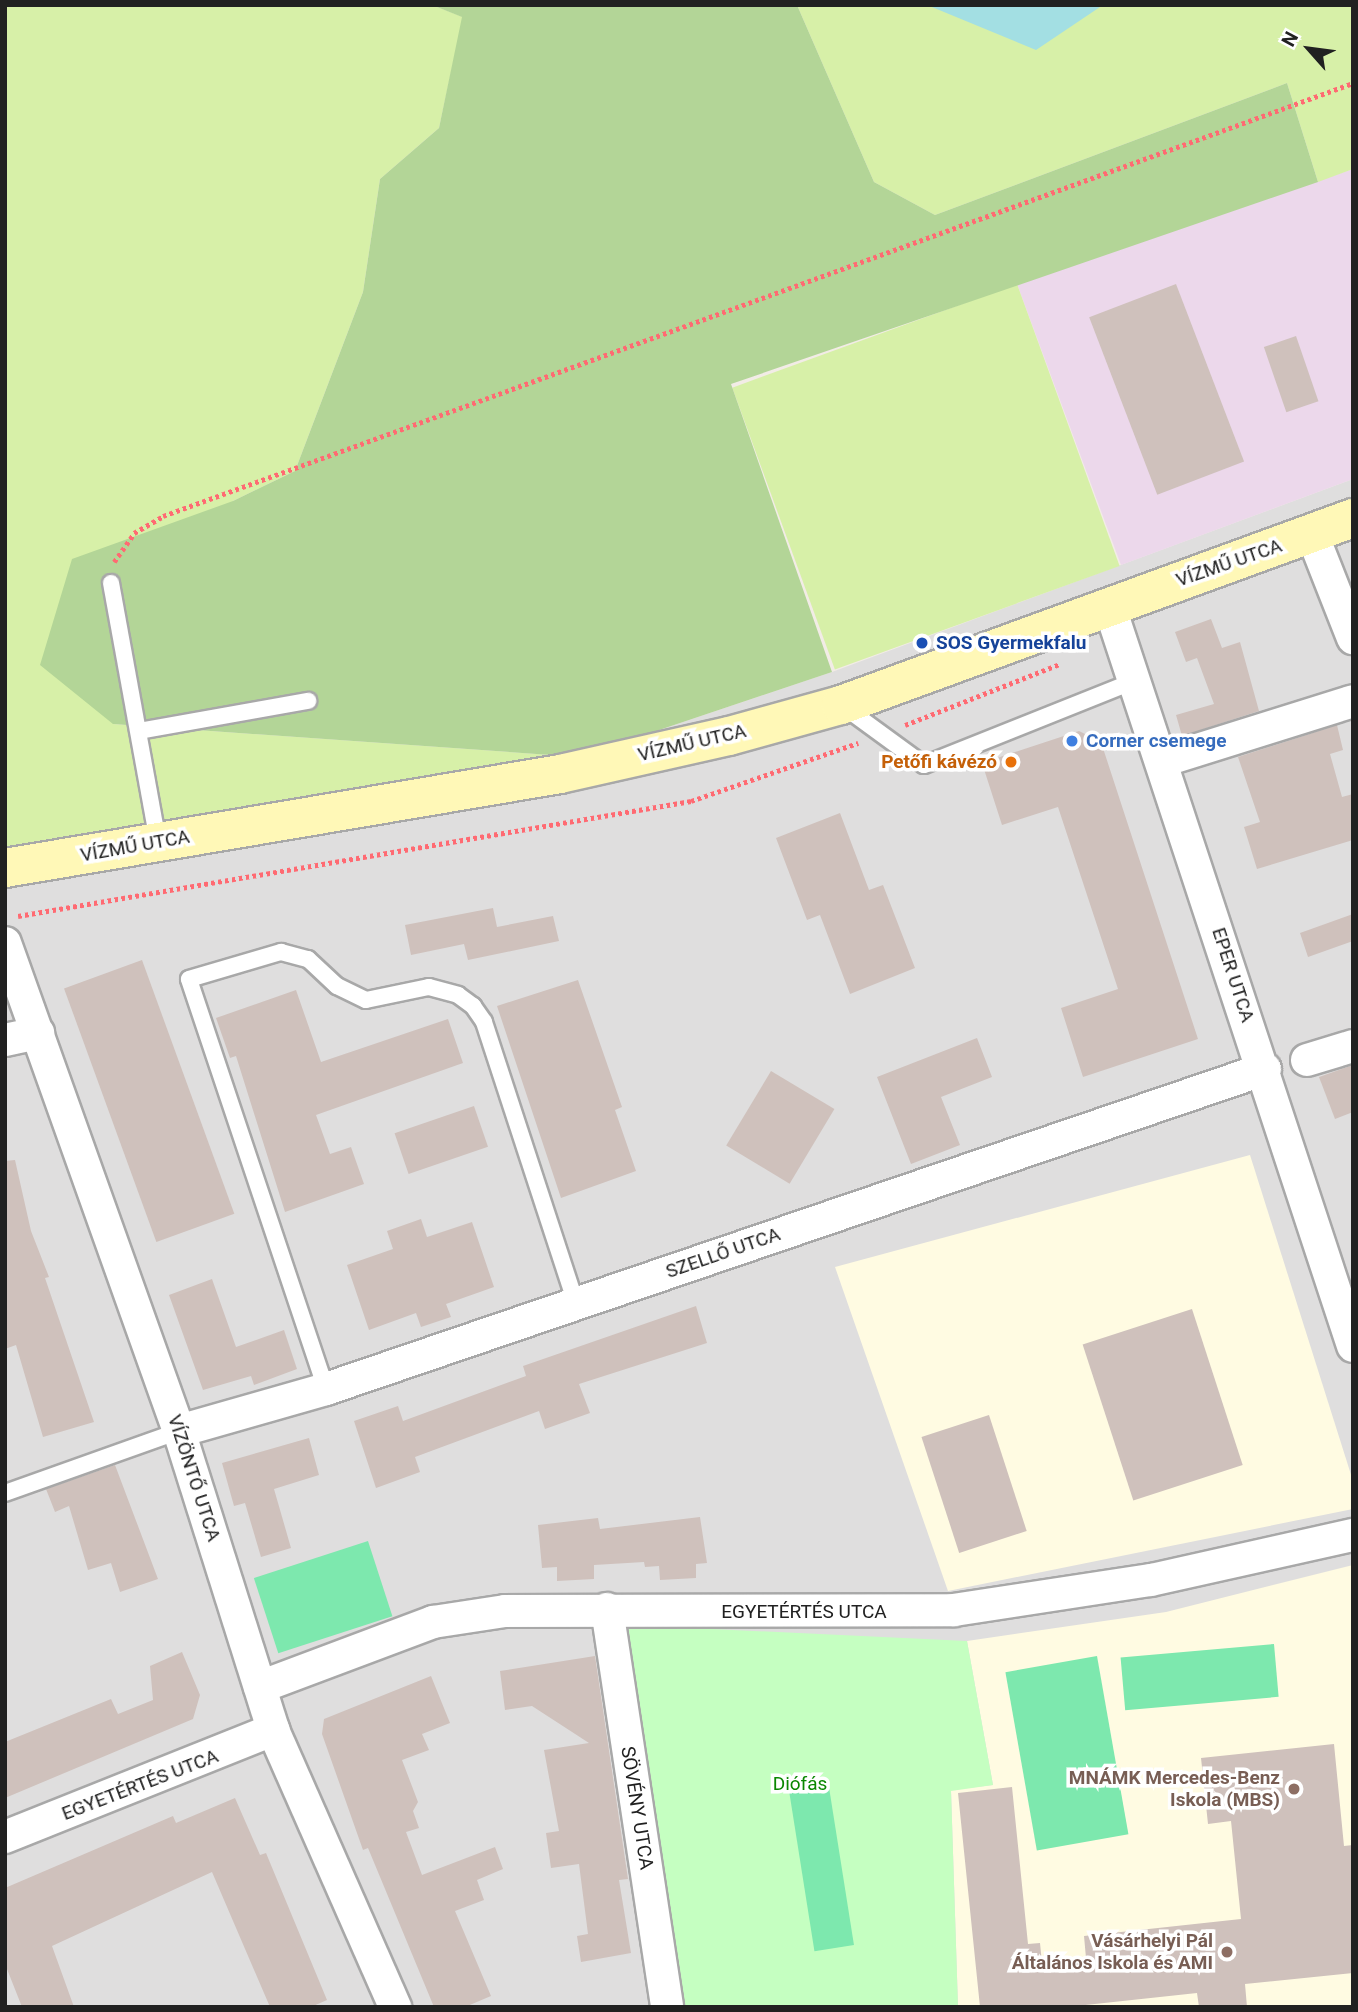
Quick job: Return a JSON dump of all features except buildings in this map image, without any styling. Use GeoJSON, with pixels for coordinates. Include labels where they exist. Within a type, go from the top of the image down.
{"type":"FeatureCollection","features":[{"type":"Feature","properties":{"kind":"main road","name":"VÍZMŰ UTCA"},"geometry":{"type":"LineString","coordinates":[[5,869],[560,774],[841,705],[1353,518]]}},
{"type":"Feature","properties":{"kind":"street"},"geometry":{"type":"LineString","coordinates":[[1312,534],[1353,638]]}},
{"type":"Feature","properties":{"kind":"street","name":"EPER UTCA"},"geometry":{"type":"LineString","coordinates":[[1109,605],[1265,1069],[1353,1346]]}},
{"type":"Feature","properties":{"kind":"street"},"geometry":{"type":"LineString","coordinates":[[1162,761],[1353,701]]}},
{"type":"Feature","properties":{"kind":"street","name":"VÍZÖNTŐ UTCA"},"geometry":{"type":"LineString","coordinates":[[5,943],[179,1431],[274,1730],[395,2007]]}},
{"type":"Feature","properties":{"kind":"street"},"geometry":{"type":"LineString","coordinates":[[5,1040],[37,1034]]}},
{"type":"Feature","properties":{"kind":"street"},"geometry":{"type":"LineString","coordinates":[[1307,1060],[1353,1046]]}},
{"type":"Feature","properties":{"kind":"street","name":"SZELLŐ UTCA"},"geometry":{"type":"LineString","coordinates":[[179,1431],[326,1389],[1265,1069]]}},
{"type":"Feature","properties":{"kind":"street","name":"EGYETÉRTÉS UTCA"},"geometry":{"type":"LineString","coordinates":[[260,1687],[433,1622],[505,1611],[607,1609],[859,1614],[954,1610],[1151,1580],[1353,1535]]}},
{"type":"Feature","properties":{"kind":"street","name":"SÖVÉNY UTCA"},"geometry":{"type":"LineString","coordinates":[[607,1609],[667,2007]]}},
{"type":"Feature","properties":{"kind":"street","name":"EGYETÉRTÉS UTCA"},"geometry":{"type":"LineString","coordinates":[[5,1838],[274,1730]]}},
{"type":"Feature","properties":{"kind":"lane"},"geometry":{"type":"LineString","coordinates":[[111,583],[158,842]]}},
{"type":"Feature","properties":{"kind":"lane"},"geometry":{"type":"LineString","coordinates":[[841,705],[924,765],[1134,681]]}},
{"type":"Feature","properties":{"kind":"lane"},"geometry":{"type":"LineString","coordinates":[[139,731],[308,701]]}},
{"type":"Feature","properties":{"kind":"lane"},"geometry":{"type":"LineString","coordinates":[[326,1389],[189,979],[281,952],[308,959],[337,986],[366,1000],[429,988],[458,995],[473,1006],[484,1022],[576,1303]]}},
{"type":"Feature","properties":{"kind":"lane"},"geometry":{"type":"LineString","coordinates":[[5,1493],[179,1431]]}},
{"type":"Feature","properties":{"kind":"path"},"geometry":{"type":"LineString","coordinates":[[111,583],[122,547],[163,516],[1353,83]]}},
{"type":"Feature","properties":{"kind":"shaded area"},"geometry":{"type":"Polygon","coordinates":[[[1353,169],[1353,479],[1121,565],[1017,284],[1353,169]]]}},
{"type":"Feature","properties":{"kind":"shaded area"},"geometry":{"type":"Polygon","coordinates":[[[1353,479],[1353,2007],[5,2007],[5,854],[579,757],[832,672],[1353,479]]]}},
{"type":"Feature","properties":{"kind":"shaded area"},"geometry":{"type":"Polygon","coordinates":[[[1250,1155],[1353,1481],[1353,1509],[948,1591],[835,1267],[1250,1155]]]}},
{"type":"Feature","properties":{"kind":"shaded area"},"geometry":{"type":"Polygon","coordinates":[[[1353,1565],[1353,2007],[958,2007],[951,1790],[993,1785],[967,1641],[1166,1612],[1353,1565]]]}},
{"type":"Feature","properties":{"kind":"green space"},"geometry":{"type":"Polygon","coordinates":[[[5,5],[432,5],[463,17],[439,128],[380,179],[363,292],[295,471],[233,501],[113,724],[579,757],[5,854],[5,5]]]}},
{"type":"Feature","properties":{"kind":"green space"},"geometry":{"type":"Polygon","coordinates":[[[432,5],[797,5],[874,182],[935,215],[1287,83],[1318,182],[731,384],[832,672],[579,757],[113,724],[40,665],[72,559],[233,501],[295,471],[363,292],[380,179],[439,128],[462,17],[432,5]]]}},
{"type":"Feature","properties":{"kind":"green space"},"geometry":{"type":"Polygon","coordinates":[[[797,5],[1353,5],[1353,169],[1318,182],[1287,83],[935,215],[874,182],[797,5]]]}},
{"type":"Feature","properties":{"kind":"green space"},"geometry":{"type":"Polygon","coordinates":[[[1017,284],[1120,566],[835,670],[732,388],[1017,284]]]}},
{"type":"Feature","properties":{"kind":"green space"},"geometry":{"type":"Polygon","coordinates":[[[368,1541],[392,1616],[278,1653],[254,1578],[368,1541]]]}},
{"type":"Feature","properties":{"kind":"green space","name":"Diófás"},"geometry":{"type":"Polygon","coordinates":[[[628,1625],[967,1641],[993,1785],[951,1791],[958,2007],[675,2007],[628,1625]]]}},
{"type":"Feature","properties":{"kind":"green space"},"geometry":{"type":"Polygon","coordinates":[[[1274,1644],[1279,1697],[1125,1710],[1121,1657],[1274,1644]]]}},
{"type":"Feature","properties":{"kind":"green space"},"geometry":{"type":"Polygon","coordinates":[[[1097,1656],[1128,1834],[1037,1850],[1005,1672],[1097,1656]]]}},
{"type":"Feature","properties":{"kind":"green space"},"geometry":{"type":"Polygon","coordinates":[[[828,1781],[854,1945],[814,1951],[788,1787],[828,1781]]]}},
{"type":"Feature","properties":{"kind":"water"},"geometry":{"type":"Polygon","coordinates":[[[927,5],[1103,5],[1036,50],[927,5]]]}},
{"type":"Feature","properties":{"kind":"place","name":"SOS Gyermekfalu"},"geometry":{"type":"Point","coordinates":[922,643]}},
{"type":"Feature","properties":{"kind":"place","name":"Corner csemege"},"geometry":{"type":"Point","coordinates":[1072,741]}},
{"type":"Feature","properties":{"kind":"place","name":"Petőfi kávézó"},"geometry":{"type":"Point","coordinates":[1011,762]}},
{"type":"Feature","properties":{"kind":"place","name":"MNÁMK Mercedes-Benz Iskola (MBS)"},"geometry":{"type":"Point","coordinates":[1294,1789]}},
{"type":"Feature","properties":{"kind":"place","name":"Vásárhelyi Pál Általános Iskola és AMI"},"geometry":{"type":"Point","coordinates":[1227,1952]}}]}
